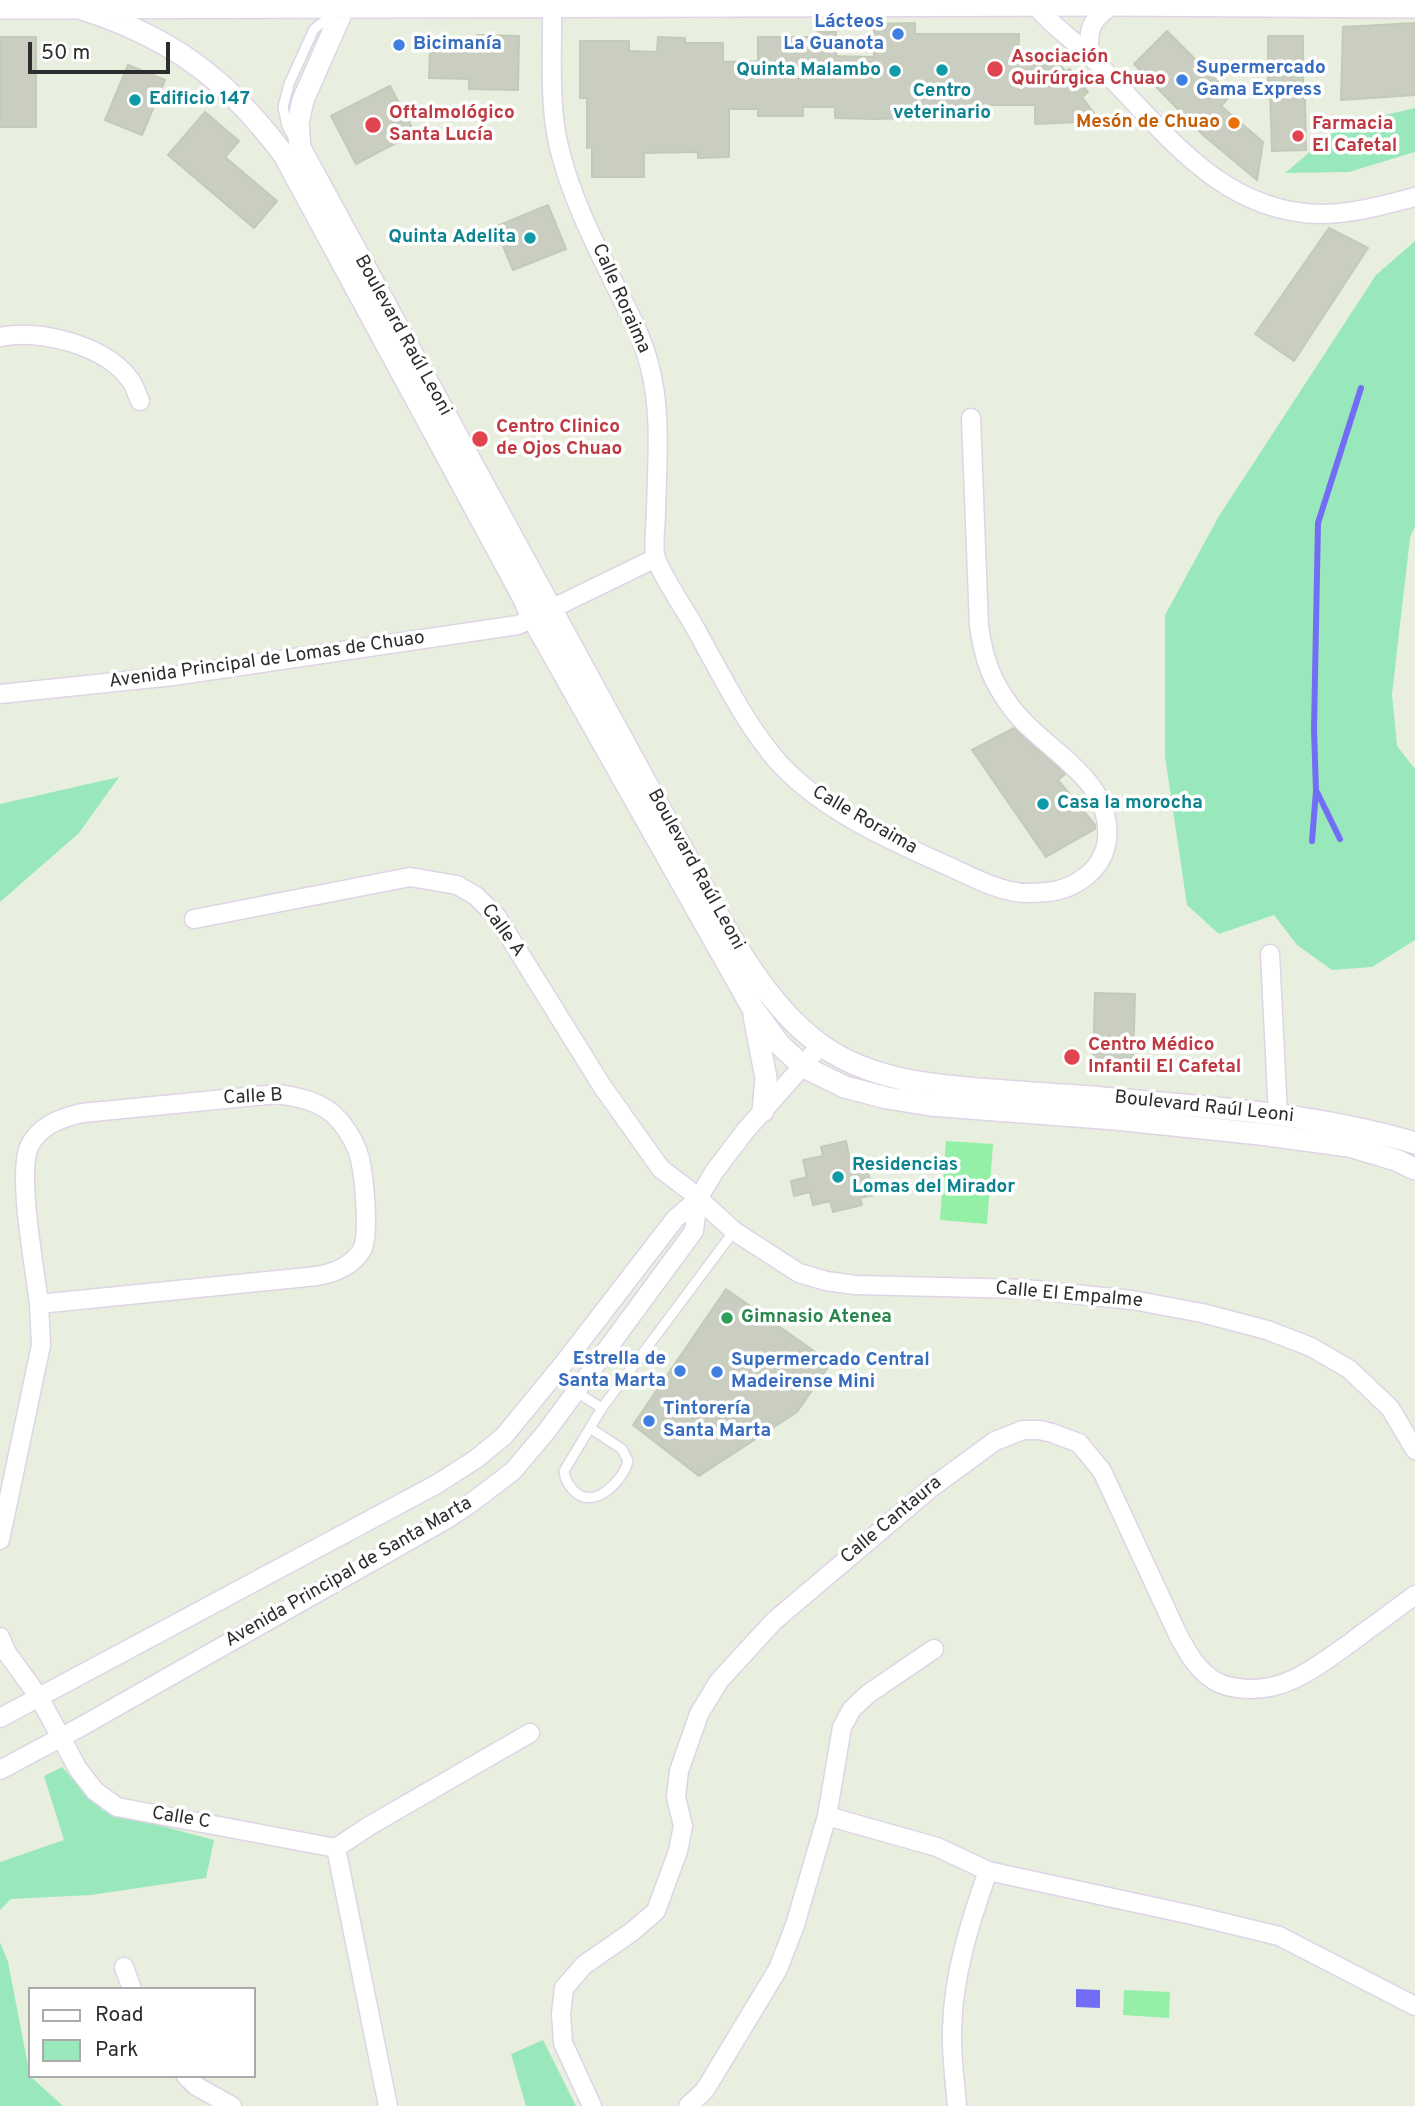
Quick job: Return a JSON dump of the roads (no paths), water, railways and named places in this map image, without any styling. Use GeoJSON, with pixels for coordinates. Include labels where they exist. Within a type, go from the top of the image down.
{"type":"FeatureCollection","features":[{"type":"Feature","properties":{"kind":"street"},"geometry":{"type":"LineString","coordinates":[[0,8],[344,3],[1339,4],[1415,7]]}},
{"type":"Feature","properties":{"kind":"street","name":"Boulevard Raúl Leoni"},"geometry":{"type":"LineString","coordinates":[[344,3],[303,100],[298,123],[300,148],[541,613],[752,1007],[779,1045],[804,1067],[845,1087],[887,1098],[930,1105],[1115,1119],[1349,1146],[1396,1160],[1415,1169]]}},
{"type":"Feature","properties":{"kind":"street","name":"Calle Roraima"},"geometry":{"type":"LineString","coordinates":[[552,3],[554,117],[559,151],[584,217],[632,319],[650,365],[656,406],[656,558],[750,723],[780,764],[810,791],[846,815],[908,849],[990,886],[1019,893],[1047,892],[1067,888],[1089,874],[1102,859],[1107,840],[1106,818],[1097,795],[1083,775],[1042,740],[1013,710],[995,682],[983,656],[979,626],[971,418]]}},
{"type":"Feature","properties":{"kind":"street"},"geometry":{"type":"LineString","coordinates":[[1035,5],[1050,24],[1089,55],[1183,153],[1208,174],[1267,205],[1321,214],[1360,210],[1415,197]]}},
{"type":"Feature","properties":{"kind":"street"},"geometry":{"type":"LineString","coordinates":[[1089,55],[1091,24],[1112,5]]}},
{"type":"Feature","properties":{"kind":"street","name":"Boulevard Raúl Leoni"},"geometry":{"type":"LineString","coordinates":[[73,6],[108,17],[192,60],[212,75],[264,128],[284,155],[541,613],[738,950],[768,993],[821,1045],[885,1075],[929,1085],[1278,1115],[1341,1124],[1415,1143]]}},
{"type":"Feature","properties":{"kind":"street"},"geometry":{"type":"LineString","coordinates":[[0,337],[37,336],[78,343],[107,358],[131,381],[140,401]]}},
{"type":"Feature","properties":{"kind":"street","name":"Avenida Principal de Lomas de Chuao"},"geometry":{"type":"LineString","coordinates":[[0,694],[187,674],[519,625],[656,558]]}},
{"type":"Feature","properties":{"kind":"street","name":"Calle A"},"geometry":{"type":"LineString","coordinates":[[194,919],[410,877],[457,885],[476,896],[497,917],[603,1086],[661,1169],[698,1199]]}},
{"type":"Feature","properties":{"kind":"street"},"geometry":{"type":"LineString","coordinates":[[1270,954],[1278,1115]]}},
{"type":"Feature","properties":{"kind":"street"},"geometry":{"type":"LineString","coordinates":[[752,1007],[766,1078],[763,1111]]}},
{"type":"Feature","properties":{"kind":"street","name":"Avenida Principal de Santa Marta"},"geometry":{"type":"LineString","coordinates":[[0,1718],[437,1484],[476,1459],[524,1413],[675,1219],[698,1199],[746,1129],[821,1045]]}},
{"type":"Feature","properties":{"kind":"street","name":"Calle B"},"geometry":{"type":"LineString","coordinates":[[0,1540],[41,1345],[24,1179],[29,1148],[37,1135],[63,1118],[82,1113],[277,1094],[301,1097],[320,1105],[339,1120],[350,1137],[360,1158],[367,1232],[362,1250],[337,1272],[38,1304]]}},
{"type":"Feature","properties":{"kind":"street","name":"Avenida Principal de Santa Marta"},"geometry":{"type":"LineString","coordinates":[[0,1770],[471,1503],[513,1471],[547,1432],[694,1231],[698,1199]]}},
{"type":"Feature","properties":{"kind":"street","name":"Calle El Empalme"},"geometry":{"type":"LineString","coordinates":[[698,1199],[734,1231],[799,1273],[826,1281],[855,1285],[1025,1289],[1132,1300],[1202,1313],[1267,1330],[1311,1347],[1349,1369],[1390,1408],[1415,1450]]}},
{"type":"Feature","properties":{"kind":"street","name":"Calle Cantaura"},"geometry":{"type":"LineString","coordinates":[[592,2106],[563,2043],[561,2014],[564,1987],[584,1965],[656,1911],[678,1851],[683,1826],[677,1797],[679,1771],[699,1714],[719,1681],[774,1620],[931,1488],[995,1441],[1023,1430],[1040,1430],[1079,1443],[1089,1453],[1102,1471],[1192,1659],[1209,1678],[1228,1687],[1251,1690],[1271,1688],[1292,1681],[1316,1667],[1415,1595]]}},
{"type":"Feature","properties":{"kind":"street"},"geometry":{"type":"LineString","coordinates":[[0,1637],[7,1653],[39,1697]]}},
{"type":"Feature","properties":{"kind":"street"},"geometry":{"type":"LineString","coordinates":[[688,2106],[705,2090],[778,1969],[799,1914],[827,1816],[842,1727],[852,1709],[868,1694],[934,1649]]}},
{"type":"Feature","properties":{"kind":"street","name":"Calle C"},"geometry":{"type":"LineString","coordinates":[[39,1697],[78,1769],[90,1784],[117,1807],[336,1848]]}},
{"type":"Feature","properties":{"kind":"street"},"geometry":{"type":"LineString","coordinates":[[388,2106],[336,1848],[530,1733]]}},
{"type":"Feature","properties":{"kind":"street"},"geometry":{"type":"LineString","coordinates":[[827,1816],[937,1847],[988,1871],[1192,1915],[1279,1937],[1415,2006]]}},
{"type":"Feature","properties":{"kind":"street"},"geometry":{"type":"LineString","coordinates":[[957,2106],[952,2030],[956,1989],[970,1924],[988,1871]]}},
{"type":"Feature","properties":{"kind":"street"},"geometry":{"type":"LineString","coordinates":[[124,1967],[131,1987]]}},
{"type":"Feature","properties":{"kind":"street"},"geometry":{"type":"LineString","coordinates":[[188,2078],[196,2086],[232,2106]]}},
{"type":"Feature","properties":{"kind":"lane"},"geometry":{"type":"LineString","coordinates":[[590,1428],[622,1449],[628,1461],[626,1471],[613,1486],[595,1497],[587,1498],[580,1497],[567,1484],[564,1471],[602,1408],[734,1231]]}},
{"type":"Feature","properties":{"kind":"lane"},"geometry":{"type":"LineString","coordinates":[[576,1392],[602,1408]]}},
{"type":"Feature","properties":{"kind":"waterway"},"geometry":{"type":"LineString","coordinates":[[1312,841],[1316,791],[1314,729],[1318,523],[1361,388]]}},
{"type":"Feature","properties":{"kind":"waterway"},"geometry":{"type":"LineString","coordinates":[[1317,792],[1340,839]]}},
{"type":"Feature","properties":{"kind":"place","name":"Lácteos La Guanota"},"geometry":{"type":"Point","coordinates":[898,34]}},
{"type":"Feature","properties":{"kind":"place","name":"Bicimanía"},"geometry":{"type":"Point","coordinates":[399,45]}},
{"type":"Feature","properties":{"kind":"place","name":"Asociación Quirúrgica Chuao"},"geometry":{"type":"Point","coordinates":[995,69]}},
{"type":"Feature","properties":{"kind":"place","name":"Centro veterinario"},"geometry":{"type":"Point","coordinates":[942,70]}},
{"type":"Feature","properties":{"kind":"place","name":"Quinta Malambo"},"geometry":{"type":"Point","coordinates":[895,71]}},
{"type":"Feature","properties":{"kind":"place","name":"Supermercado Gama Express"},"geometry":{"type":"Point","coordinates":[1182,80]}},
{"type":"Feature","properties":{"kind":"place","name":"Edificio 147"},"geometry":{"type":"Point","coordinates":[135,100]}},
{"type":"Feature","properties":{"kind":"place","name":"Mesón de Chuao"},"geometry":{"type":"Point","coordinates":[1234,123]}},
{"type":"Feature","properties":{"kind":"place","name":"Oftalmológico Santa Lucía"},"geometry":{"type":"Point","coordinates":[373,125]}},
{"type":"Feature","properties":{"kind":"place","name":"Farmacia El Cafetal"},"geometry":{"type":"Point","coordinates":[1298,136]}},
{"type":"Feature","properties":{"kind":"place","name":"Quinta Adelita"},"geometry":{"type":"Point","coordinates":[530,238]}},
{"type":"Feature","properties":{"kind":"place","name":"Centro Clinico de Ojos Chuao"},"geometry":{"type":"Point","coordinates":[480,439]}},
{"type":"Feature","properties":{"kind":"place","name":"Casa la morocha"},"geometry":{"type":"Point","coordinates":[1043,804]}},
{"type":"Feature","properties":{"kind":"place","name":"Centro Médico Infantil El Cafetal"},"geometry":{"type":"Point","coordinates":[1072,1057]}},
{"type":"Feature","properties":{"kind":"place","name":"Residencias Lomas del Mirador"},"geometry":{"type":"Point","coordinates":[838,1177]}},
{"type":"Feature","properties":{"kind":"place","name":"Gimnasio Atenea"},"geometry":{"type":"Point","coordinates":[727,1318]}},
{"type":"Feature","properties":{"kind":"place","name":"Estrella de Santa Marta"},"geometry":{"type":"Point","coordinates":[680,1371]}},
{"type":"Feature","properties":{"kind":"place","name":"Supermercado Central Madeirense Mini"},"geometry":{"type":"Point","coordinates":[717,1372]}},
{"type":"Feature","properties":{"kind":"place","name":"Tintorería Santa Marta"},"geometry":{"type":"Point","coordinates":[649,1421]}}]}
